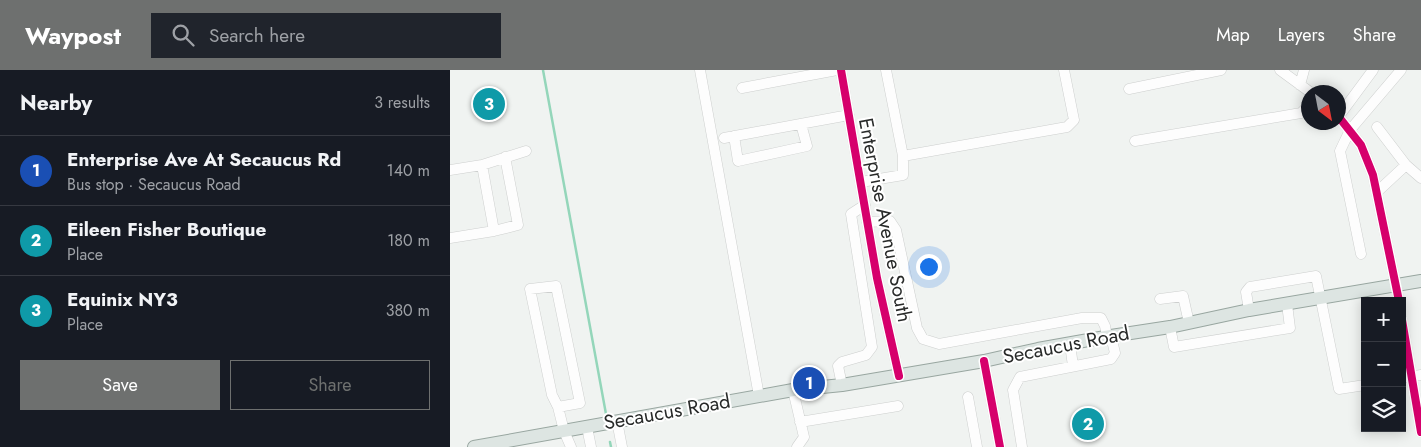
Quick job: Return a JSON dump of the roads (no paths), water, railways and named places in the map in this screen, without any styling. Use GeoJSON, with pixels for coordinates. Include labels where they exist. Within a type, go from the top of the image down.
{"type":"FeatureCollection","features":[{"type":"Feature","properties":{"kind":"main road","name":"Secaucus Road"},"geometry":{"type":"LineString","coordinates":[[474,447],[793,390],[899,376],[1109,336],[1170,327],[1249,310],[1421,282]]}},
{"type":"Feature","properties":{"kind":"street"},"geometry":{"type":"LineString","coordinates":[[700,70],[759,396]]}},
{"type":"Feature","properties":{"kind":"street"},"geometry":{"type":"LineString","coordinates":[[742,88],[837,70]]}},
{"type":"Feature","properties":{"kind":"street","name":"Enterprise Avenue South"},"geometry":{"type":"LineString","coordinates":[[841,70],[877,278],[899,376]]}},
{"type":"Feature","properties":{"kind":"street"},"geometry":{"type":"LineString","coordinates":[[860,182],[903,175],[903,156],[886,70]]}},
{"type":"Feature","properties":{"kind":"street"},"geometry":{"type":"LineString","coordinates":[[903,156],[1067,127],[1074,120],[1064,70]]}},
{"type":"Feature","properties":{"kind":"street"},"geometry":{"type":"LineString","coordinates":[[1129,89],[1221,70]]}},
{"type":"Feature","properties":{"kind":"street"},"geometry":{"type":"LineString","coordinates":[[1280,70],[1300,85],[1304,70]]}},
{"type":"Feature","properties":{"kind":"street"},"geometry":{"type":"LineString","coordinates":[[1346,107],[1373,70]]}},
{"type":"Feature","properties":{"kind":"street"},"geometry":{"type":"LineString","coordinates":[[1361,254],[1340,151],[1350,130],[1401,70]]}},
{"type":"Feature","properties":{"kind":"street"},"geometry":{"type":"LineString","coordinates":[[1135,141],[1301,113]]}},
{"type":"Feature","properties":{"kind":"street"},"geometry":{"type":"LineString","coordinates":[[802,124],[807,146],[738,161],[729,137],[849,115]]}},
{"type":"Feature","properties":{"kind":"street"},"geometry":{"type":"LineString","coordinates":[[1346,125],[1361,145],[1373,175],[1398,297]]}},
{"type":"Feature","properties":{"kind":"street"},"geometry":{"type":"LineString","coordinates":[[1377,127],[1406,165],[1421,178]]}},
{"type":"Feature","properties":{"kind":"street"},"geometry":{"type":"LineString","coordinates":[[450,170],[482,164],[526,151]]}},
{"type":"Feature","properties":{"kind":"street"},"geometry":{"type":"LineString","coordinates":[[450,238],[518,225],[505,157]]}},
{"type":"Feature","properties":{"kind":"street"},"geometry":{"type":"LineString","coordinates":[[482,164],[494,231]]}},
{"type":"Feature","properties":{"kind":"street"},"geometry":{"type":"LineString","coordinates":[[1377,192],[1406,165]]}},
{"type":"Feature","properties":{"kind":"street"},"geometry":{"type":"LineString","coordinates":[[842,385],[838,366],[842,362],[866,356],[872,347],[851,214],[865,205]]}},
{"type":"Feature","properties":{"kind":"street"},"geometry":{"type":"LineString","coordinates":[[868,222],[890,221],[896,230],[917,328],[923,339],[939,344],[1082,318],[1101,318],[1115,353],[1111,359],[1020,377],[1013,390],[1022,447]]}},
{"type":"Feature","properties":{"kind":"street"},"geometry":{"type":"LineString","coordinates":[[1249,310],[1246,292],[1250,287],[1316,276],[1339,389],[1361,385]]}},
{"type":"Feature","properties":{"kind":"street"},"geometry":{"type":"LineString","coordinates":[[861,281],[877,278]]}},
{"type":"Feature","properties":{"kind":"street"},"geometry":{"type":"LineString","coordinates":[[558,407],[580,404],[556,286],[530,289],[552,395],[558,407],[564,431],[571,447]]}},
{"type":"Feature","properties":{"kind":"street"},"geometry":{"type":"LineString","coordinates":[[1160,300],[1183,296],[1189,323]]}},
{"type":"Feature","properties":{"kind":"street"},"geometry":{"type":"LineString","coordinates":[[1170,327],[1174,347],[1290,328],[1287,304]]}},
{"type":"Feature","properties":{"kind":"street"},"geometry":{"type":"LineString","coordinates":[[1405,342],[1421,432]]}},
{"type":"Feature","properties":{"kind":"street"},"geometry":{"type":"LineString","coordinates":[[1070,344],[1073,366]]}},
{"type":"Feature","properties":{"kind":"street"},"geometry":{"type":"LineString","coordinates":[[984,361],[1000,447]]}},
{"type":"Feature","properties":{"kind":"street"},"geometry":{"type":"LineString","coordinates":[[793,390],[804,437],[797,447]]}},
{"type":"Feature","properties":{"kind":"street"},"geometry":{"type":"LineString","coordinates":[[968,397],[977,447]]}},
{"type":"Feature","properties":{"kind":"street"},"geometry":{"type":"LineString","coordinates":[[800,422],[898,406]]}},
{"type":"Feature","properties":{"kind":"street"},"geometry":{"type":"LineString","coordinates":[[617,421],[622,447]]}},
{"type":"Feature","properties":{"kind":"street"},"geometry":{"type":"LineString","coordinates":[[587,427],[591,447]]}},
{"type":"Feature","properties":{"kind":"waterway"},"geometry":{"type":"LineString","coordinates":[[543,70],[606,414]]}},
{"type":"Feature","properties":{"kind":"waterway"},"geometry":{"type":"LineString","coordinates":[[610,442],[611,447]]}},
{"type":"Feature","properties":{"kind":"place","name":"Equinix NY3"},"geometry":{"type":"Point","coordinates":[489,104]}},
{"type":"Feature","properties":{"kind":"place","name":"Enterprise Ave At Secaucus Rd"},"geometry":{"type":"Point","coordinates":[809,383]}},
{"type":"Feature","properties":{"kind":"place","name":"Eileen Fisher Boutique"},"geometry":{"type":"Point","coordinates":[1088,424]}}]}
